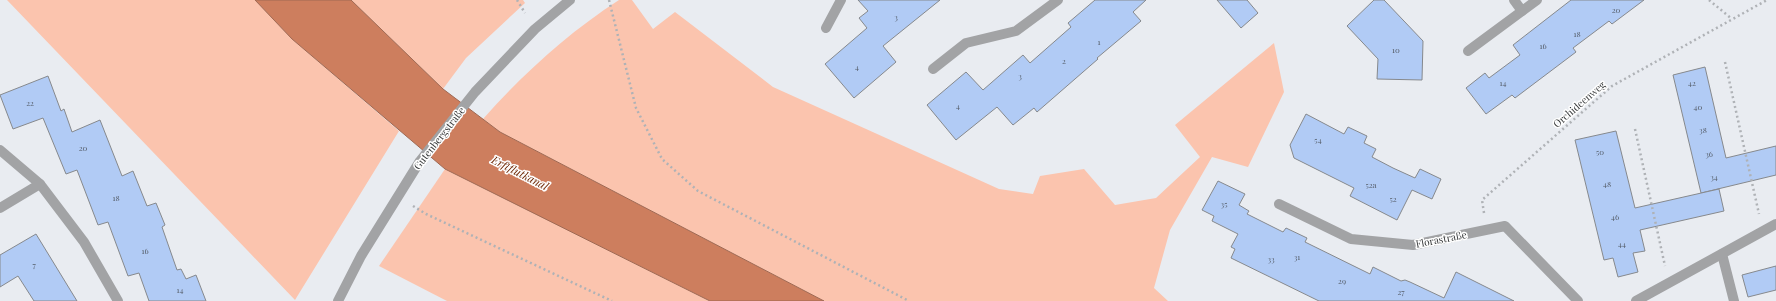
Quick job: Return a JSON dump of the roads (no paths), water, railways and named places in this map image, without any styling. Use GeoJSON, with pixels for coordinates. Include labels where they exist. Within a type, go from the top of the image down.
{"type":"FeatureCollection","features":[{"type":"Feature","properties":{"kind":"street","name":"Gutenbergstraße"},"geometry":{"type":"LineString","coordinates":[[338,301],[361,256],[420,161],[475,92],[535,29],[570,0]]}},
{"type":"Feature","properties":{"kind":"street"},"geometry":{"type":"LineString","coordinates":[[826,28],[841,0]]}},
{"type":"Feature","properties":{"kind":"street"},"geometry":{"type":"LineString","coordinates":[[933,69],[966,43],[1016,31],[1058,0]]}},
{"type":"Feature","properties":{"kind":"street"},"geometry":{"type":"LineString","coordinates":[[1514,0],[1522,11]]}},
{"type":"Feature","properties":{"kind":"street"},"geometry":{"type":"LineString","coordinates":[[1468,51],[1538,0]]}},
{"type":"Feature","properties":{"kind":"street"},"geometry":{"type":"LineString","coordinates":[[0,150],[40,184],[84,242],[118,301]]}},
{"type":"Feature","properties":{"kind":"street"},"geometry":{"type":"LineString","coordinates":[[0,208],[40,184]]}},
{"type":"Feature","properties":{"kind":"street","name":"Florastraße"},"geometry":{"type":"LineString","coordinates":[[1279,204],[1351,239],[1413,245],[1505,226],[1578,301]]}},
{"type":"Feature","properties":{"kind":"street"},"geometry":{"type":"LineString","coordinates":[[1636,301],[1776,224]]}},
{"type":"Feature","properties":{"kind":"street"},"geometry":{"type":"LineString","coordinates":[[1722,254],[1734,301]]}},
{"type":"Feature","properties":{"kind":"water","name":"Erftflutkanal"},"geometry":{"type":"Polygon","coordinates":[[[255,0],[351,0],[443,89],[500,132],[824,301],[710,301],[445,169],[292,39],[255,0]]]}}]}
